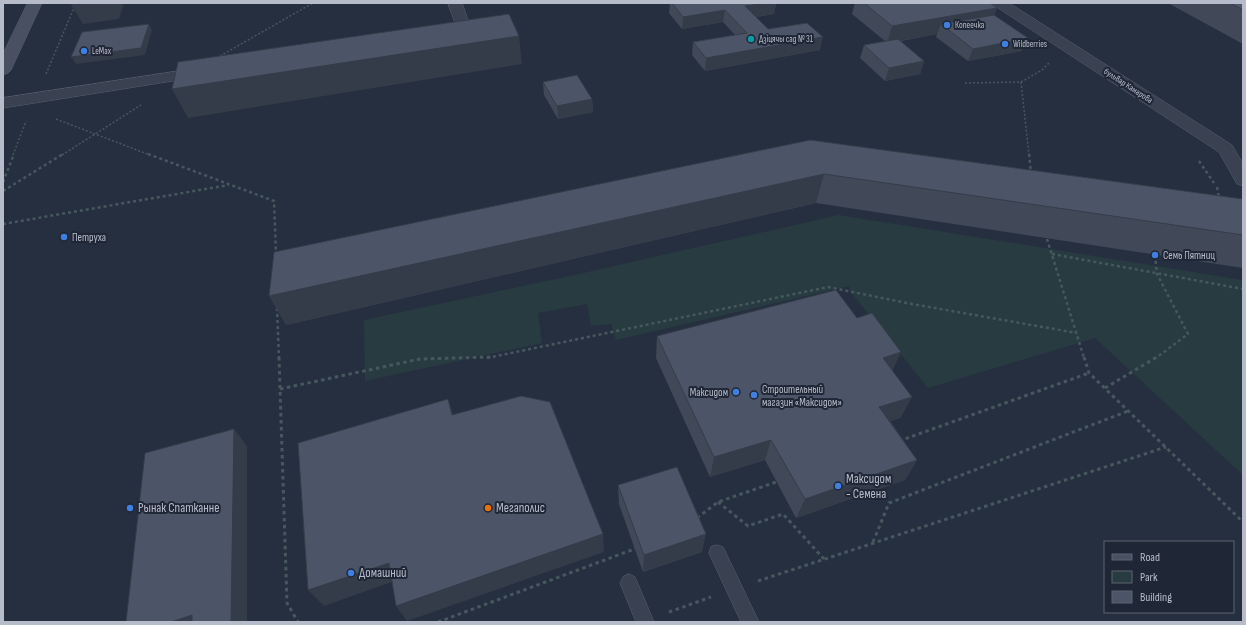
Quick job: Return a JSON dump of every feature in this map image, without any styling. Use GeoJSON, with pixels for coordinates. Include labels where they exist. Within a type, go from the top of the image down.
{"type":"FeatureCollection","features":[{"type":"Feature","properties":{"kind":"street"},"geometry":{"type":"LineString","coordinates":[[3,70],[35,3]]}},
{"type":"Feature","properties":{"kind":"street"},"geometry":{"type":"LineString","coordinates":[[434,36],[465,32],[455,3]]}},
{"type":"Feature","properties":{"kind":"street","name":"бульвар Камарова"},"geometry":{"type":"LineString","coordinates":[[1000,3],[1226,149],[1243,180]]}},
{"type":"Feature","properties":{"kind":"street"},"geometry":{"type":"LineString","coordinates":[[3,103],[223,69]]}},
{"type":"Feature","properties":{"kind":"lane"},"geometry":{"type":"LineString","coordinates":[[717,554],[750,622]]}},
{"type":"Feature","properties":{"kind":"lane"},"geometry":{"type":"LineString","coordinates":[[629,584],[644,621]]}},
{"type":"Feature","properties":{"kind":"path"},"geometry":{"type":"LineString","coordinates":[[184,75],[240,46],[313,3]]}},
{"type":"Feature","properties":{"kind":"path"},"geometry":{"type":"LineString","coordinates":[[965,83],[1021,82],[1042,70],[1051,61]]}},
{"type":"Feature","properties":{"kind":"path"},"geometry":{"type":"LineString","coordinates":[[1021,82],[1032,179]]}},
{"type":"Feature","properties":{"kind":"path"},"geometry":{"type":"LineString","coordinates":[[3,191],[146,102]]}},
{"type":"Feature","properties":{"kind":"path"},"geometry":{"type":"LineString","coordinates":[[52,117],[274,201],[276,259]]}},
{"type":"Feature","properties":{"kind":"path"},"geometry":{"type":"LineString","coordinates":[[3,224],[230,185]]}},
{"type":"Feature","properties":{"kind":"path"},"geometry":{"type":"LineString","coordinates":[[1047,239],[1089,373],[1243,522]]}},
{"type":"Feature","properties":{"kind":"path"},"geometry":{"type":"LineString","coordinates":[[1052,254],[1243,289]]}},
{"type":"Feature","properties":{"kind":"path"},"geometry":{"type":"LineString","coordinates":[[1105,388],[1151,360],[1188,334],[1157,274],[1155,255]]}},
{"type":"Feature","properties":{"kind":"path"},"geometry":{"type":"LineString","coordinates":[[280,389],[420,360],[484,358],[828,287],[912,304],[1077,333]]}},
{"type":"Feature","properties":{"kind":"path"},"geometry":{"type":"LineString","coordinates":[[277,304],[286,603],[298,622]]}},
{"type":"Feature","properties":{"kind":"path"},"geometry":{"type":"LineString","coordinates":[[892,443],[1089,373]]}},
{"type":"Feature","properties":{"kind":"path"},"geometry":{"type":"LineString","coordinates":[[873,542],[889,503],[1128,411]]}},
{"type":"Feature","properties":{"kind":"path"},"geometry":{"type":"LineString","coordinates":[[644,621],[873,542],[1166,447]]}},
{"type":"Feature","properties":{"kind":"path"},"geometry":{"type":"LineString","coordinates":[[693,520],[718,502],[785,480]]}},
{"type":"Feature","properties":{"kind":"path"},"geometry":{"type":"LineString","coordinates":[[718,502],[748,526],[783,514],[824,559]]}},
{"type":"Feature","properties":{"kind":"path"},"geometry":{"type":"LineString","coordinates":[[438,622],[638,548]]}},
{"type":"Feature","properties":{"kind":"green space"},"geometry":{"type":"Polygon","coordinates":[[[839,215],[1243,280],[1243,475],[1095,338],[928,388],[850,291],[849,286],[616,340],[611,324],[591,326],[587,304],[538,313],[542,343],[365,381],[364,320],[579,274],[839,215]]]}},
{"type":"Feature","properties":{"kind":"building"},"geometry":{"type":"Polygon","coordinates":[[[672,3],[766,3],[745,6],[768,29],[807,23],[823,37],[706,58],[693,42],[747,33],[725,10],[683,17],[672,3]]]}},
{"type":"Feature","properties":{"kind":"building"},"geometry":{"type":"Polygon","coordinates":[[[864,3],[990,3],[997,8],[892,26],[864,3]]]}},
{"type":"Feature","properties":{"kind":"building"},"geometry":{"type":"Polygon","coordinates":[[[1230,3],[1243,3],[1243,10],[1230,3]]]}},
{"type":"Feature","properties":{"kind":"building"},"geometry":{"type":"Polygon","coordinates":[[[509,14],[519,36],[172,89],[178,62],[509,14]]]}},
{"type":"Feature","properties":{"kind":"building"},"geometry":{"type":"Polygon","coordinates":[[[994,15],[1028,38],[973,49],[941,24],[994,15]]]}},
{"type":"Feature","properties":{"kind":"building"},"geometry":{"type":"Polygon","coordinates":[[[149,24],[141,48],[71,57],[82,32],[149,24]]]}},
{"type":"Feature","properties":{"kind":"building"},"geometry":{"type":"Polygon","coordinates":[[[898,39],[924,61],[889,68],[864,45],[898,39]]]}},
{"type":"Feature","properties":{"kind":"building"},"geometry":{"type":"Polygon","coordinates":[[[577,75],[592,99],[557,106],[543,82],[577,75]]]}},
{"type":"Feature","properties":{"kind":"building"},"geometry":{"type":"Polygon","coordinates":[[[810,140],[1243,199],[1243,235],[824,174],[269,296],[274,252],[810,140]]]}},
{"type":"Feature","properties":{"kind":"building"},"geometry":{"type":"Polygon","coordinates":[[[836,290],[857,318],[872,313],[901,352],[883,358],[912,397],[879,407],[917,460],[805,499],[771,440],[714,457],[657,336],[836,290]]]}},
{"type":"Feature","properties":{"kind":"building"},"geometry":{"type":"Polygon","coordinates":[[[521,396],[550,402],[603,534],[396,606],[389,563],[308,590],[298,443],[448,399],[452,415],[521,396]]]}},
{"type":"Feature","properties":{"kind":"building"},"geometry":{"type":"Polygon","coordinates":[[[234,429],[231,622],[192,622],[192,615],[171,622],[126,622],[145,453],[234,429]]]}},
{"type":"Feature","properties":{"kind":"building"},"geometry":{"type":"Polygon","coordinates":[[[677,467],[706,534],[644,555],[618,485],[677,467]]]}},
{"type":"Feature","properties":{"kind":"place","name":"Копеечка"},"geometry":{"type":"Point","coordinates":[947,25]}},
{"type":"Feature","properties":{"kind":"place","name":"Дзіцячы сад № 31"},"geometry":{"type":"Point","coordinates":[751,39]}},
{"type":"Feature","properties":{"kind":"place","name":"Wildberries"},"geometry":{"type":"Point","coordinates":[1005,44]}},
{"type":"Feature","properties":{"kind":"place","name":"LeMax"},"geometry":{"type":"Point","coordinates":[84,51]}},
{"type":"Feature","properties":{"kind":"place","name":"Петруха"},"geometry":{"type":"Point","coordinates":[64,237]}},
{"type":"Feature","properties":{"kind":"place","name":"Семь Пятниц"},"geometry":{"type":"Point","coordinates":[1155,255]}},
{"type":"Feature","properties":{"kind":"place","name":"Максидом"},"geometry":{"type":"Point","coordinates":[736,392]}},
{"type":"Feature","properties":{"kind":"place","name":"Строительный магазин «Максидом»"},"geometry":{"type":"Point","coordinates":[754,395]}},
{"type":"Feature","properties":{"kind":"place","name":"Максидом - Семена"},"geometry":{"type":"Point","coordinates":[838,486]}},
{"type":"Feature","properties":{"kind":"place","name":"Рынак Спатканне"},"geometry":{"type":"Point","coordinates":[130,508]}},
{"type":"Feature","properties":{"kind":"place","name":"Мегаполис"},"geometry":{"type":"Point","coordinates":[488,508]}},
{"type":"Feature","properties":{"kind":"place","name":"Домашний"},"geometry":{"type":"Point","coordinates":[351,573]}}]}
